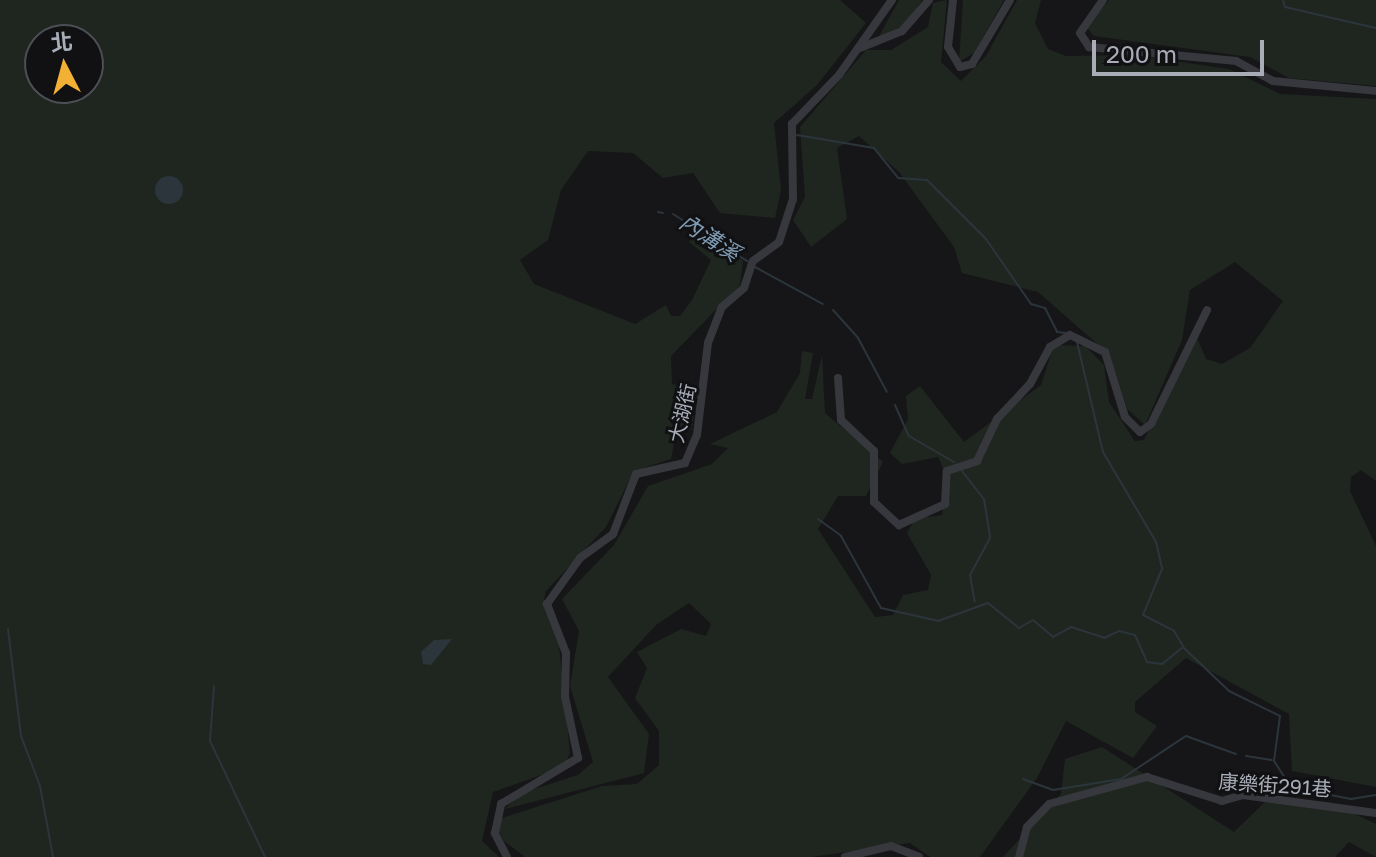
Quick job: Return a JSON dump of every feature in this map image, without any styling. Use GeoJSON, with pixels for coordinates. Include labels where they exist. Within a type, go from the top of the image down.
{"type":"FeatureCollection","features":[{"type":"Feature","properties":{"kind":"street"},"geometry":{"type":"LineString","coordinates":[[860,48],[892,0]]}},
{"type":"Feature","properties":{"kind":"street"},"geometry":{"type":"LineString","coordinates":[[860,48],[902,31],[929,0]]}},
{"type":"Feature","properties":{"kind":"street"},"geometry":{"type":"LineString","coordinates":[[953,0],[948,47],[960,67],[972,64],[1010,0]]}},
{"type":"Feature","properties":{"kind":"street"},"geometry":{"type":"LineString","coordinates":[[1103,0],[1080,33],[1089,47],[1236,61],[1273,81],[1376,91]]}},
{"type":"Feature","properties":{"kind":"street","name":"大湖街"},"geometry":{"type":"LineString","coordinates":[[507,857],[495,833],[501,804],[578,758],[565,697],[566,653],[547,604],[580,558],[613,534],[636,474],[685,463],[697,435],[708,343],[722,307],[744,288],[753,261],[779,242],[793,199],[792,124],[860,48]]}},
{"type":"Feature","properties":{"kind":"street"},"geometry":{"type":"LineString","coordinates":[[838,378],[841,420],[874,451],[874,502],[899,525],[945,504],[947,471],[977,461],[997,419],[1030,384],[1050,347],[1070,335],[1105,352],[1125,417],[1140,432],[1151,424],[1207,310]]}},
{"type":"Feature","properties":{"kind":"street","name":"康樂街291巷"},"geometry":{"type":"LineString","coordinates":[[1019,857],[1027,827],[1049,804],[1147,777],[1222,801],[1243,795],[1376,813]]}},
{"type":"Feature","properties":{"kind":"street"},"geometry":{"type":"LineString","coordinates":[[845,857],[891,846],[919,857]]}},
{"type":"Feature","properties":{"kind":"shaded area"},"geometry":{"type":"Polygon","coordinates":[[[0,0],[840,0],[866,23],[817,85],[774,123],[781,190],[775,218],[720,213],[693,173],[663,178],[633,153],[588,151],[561,190],[548,240],[520,260],[534,284],[635,324],[666,305],[671,316],[680,316],[692,300],[711,260],[689,242],[696,231],[714,235],[743,261],[740,285],[671,356],[672,384],[697,390],[692,429],[676,433],[671,459],[634,471],[606,527],[546,591],[543,604],[557,626],[570,753],[564,767],[493,792],[482,841],[499,857],[0,857],[0,0]]]}},
{"type":"Feature","properties":{"kind":"shaded area"},"geometry":{"type":"Polygon","coordinates":[[[899,0],[922,0],[907,24],[878,38],[899,0]]]}},
{"type":"Feature","properties":{"kind":"shaded area"},"geometry":{"type":"Polygon","coordinates":[[[947,0],[941,62],[961,81],[986,56],[1017,0],[1041,0],[1035,23],[1048,49],[1066,56],[1133,55],[1229,69],[1280,94],[1376,99],[1376,481],[1361,470],[1351,477],[1350,491],[1376,546],[1376,787],[1292,771],[1289,714],[1186,658],[1135,702],[1135,712],[1157,726],[1133,758],[1066,721],[1037,778],[980,857],[930,857],[910,843],[812,857],[525,857],[504,841],[496,825],[502,818],[602,786],[637,784],[659,765],[659,731],[635,698],[647,668],[637,652],[681,629],[706,636],[711,624],[689,603],[656,625],[608,677],[649,734],[644,773],[505,809],[522,793],[578,775],[593,762],[570,686],[579,631],[562,599],[614,545],[648,486],[712,464],[728,448],[710,444],[777,412],[800,373],[802,351],[813,353],[805,399],[812,399],[822,355],[825,413],[883,462],[866,496],[838,496],[818,529],[875,617],[893,615],[903,595],[928,590],[931,575],[907,533],[915,519],[942,515],[946,475],[938,457],[902,464],[890,453],[908,419],[906,396],[920,386],[964,442],[1041,385],[1054,345],[1085,346],[1104,365],[1109,402],[1135,441],[1144,440],[1192,341],[1198,340],[1206,359],[1222,364],[1250,348],[1283,301],[1235,262],[1190,290],[1182,340],[1145,425],[1127,409],[1110,355],[1038,292],[962,273],[954,247],[899,172],[859,136],[837,148],[847,219],[811,247],[793,220],[805,197],[800,127],[866,50],[891,50],[928,27],[933,3],[947,0]]]}},
{"type":"Feature","properties":{"kind":"shaded area"},"geometry":{"type":"Polygon","coordinates":[[[963,0],[1004,0],[974,53],[959,62],[963,0]]]}},
{"type":"Feature","properties":{"kind":"shaded area"},"geometry":{"type":"Polygon","coordinates":[[[1109,0],[1376,0],[1376,86],[1289,78],[1250,57],[1094,36],[1086,27],[1109,0]]]}},
{"type":"Feature","properties":{"kind":"shaded area"},"geometry":{"type":"Polygon","coordinates":[[[169,176],[179,180],[183,190],[179,200],[169,204],[159,200],[155,190],[159,180],[169,176]]]}},
{"type":"Feature","properties":{"kind":"shaded area"},"geometry":{"type":"Polygon","coordinates":[[[452,639],[431,665],[423,664],[421,652],[434,640],[452,639]]]}},
{"type":"Feature","properties":{"kind":"shaded area"},"geometry":{"type":"Polygon","coordinates":[[[1102,747],[1234,832],[1267,800],[1330,802],[1376,824],[1376,857],[1349,842],[1335,857],[1003,857],[1061,794],[1065,759],[1102,747]]]}},
{"type":"Feature","properties":{"kind":"waterway"},"geometry":{"type":"LineString","coordinates":[[1283,0],[1285,7],[1376,28]]}},
{"type":"Feature","properties":{"kind":"waterway"},"geometry":{"type":"LineString","coordinates":[[797,135],[874,148],[898,178],[927,180],[986,239],[1031,304],[1045,308],[1057,332],[1066,333]]}},
{"type":"Feature","properties":{"kind":"waterway","name":"內溝溪"},"geometry":{"type":"LineString","coordinates":[[658,212],[663,213]]}},
{"type":"Feature","properties":{"kind":"waterway","name":"內溝溪"},"geometry":{"type":"LineString","coordinates":[[673,214],[747,261]]}},
{"type":"Feature","properties":{"kind":"waterway","name":"內溝溪"},"geometry":{"type":"LineString","coordinates":[[755,267],[823,304]]}},
{"type":"Feature","properties":{"kind":"waterway","name":"內溝溪"},"geometry":{"type":"LineString","coordinates":[[833,310],[858,338],[887,392]]}},
{"type":"Feature","properties":{"kind":"waterway"},"geometry":{"type":"LineString","coordinates":[[1077,342],[1103,452],[1156,542],[1162,569],[1143,615],[1174,631],[1183,646]]}},
{"type":"Feature","properties":{"kind":"waterway","name":"內溝溪"},"geometry":{"type":"LineString","coordinates":[[895,405],[909,436],[954,462]]}},
{"type":"Feature","properties":{"kind":"waterway","name":"內溝溪"},"geometry":{"type":"LineString","coordinates":[[962,471],[984,499],[990,538],[970,575],[975,602]]}},
{"type":"Feature","properties":{"kind":"waterway","name":"內溝溪"},"geometry":{"type":"LineString","coordinates":[[818,519],[841,536],[881,608],[938,621],[988,603],[1019,628],[1033,620],[1053,637],[1071,627],[1104,638],[1119,631],[1135,635],[1147,662],[1162,664],[1183,647],[1229,691],[1280,716],[1274,761],[1291,787],[1351,799],[1376,795]]}},
{"type":"Feature","properties":{"kind":"waterway"},"geometry":{"type":"LineString","coordinates":[[8,629],[21,736],[40,786],[53,857]]}},
{"type":"Feature","properties":{"kind":"waterway"},"geometry":{"type":"LineString","coordinates":[[214,686],[210,741],[265,857]]}},
{"type":"Feature","properties":{"kind":"waterway"},"geometry":{"type":"LineString","coordinates":[[1023,779],[1053,790],[1121,779],[1186,736],[1236,754]]}},
{"type":"Feature","properties":{"kind":"waterway"},"geometry":{"type":"LineString","coordinates":[[1246,756],[1272,760]]}}]}
